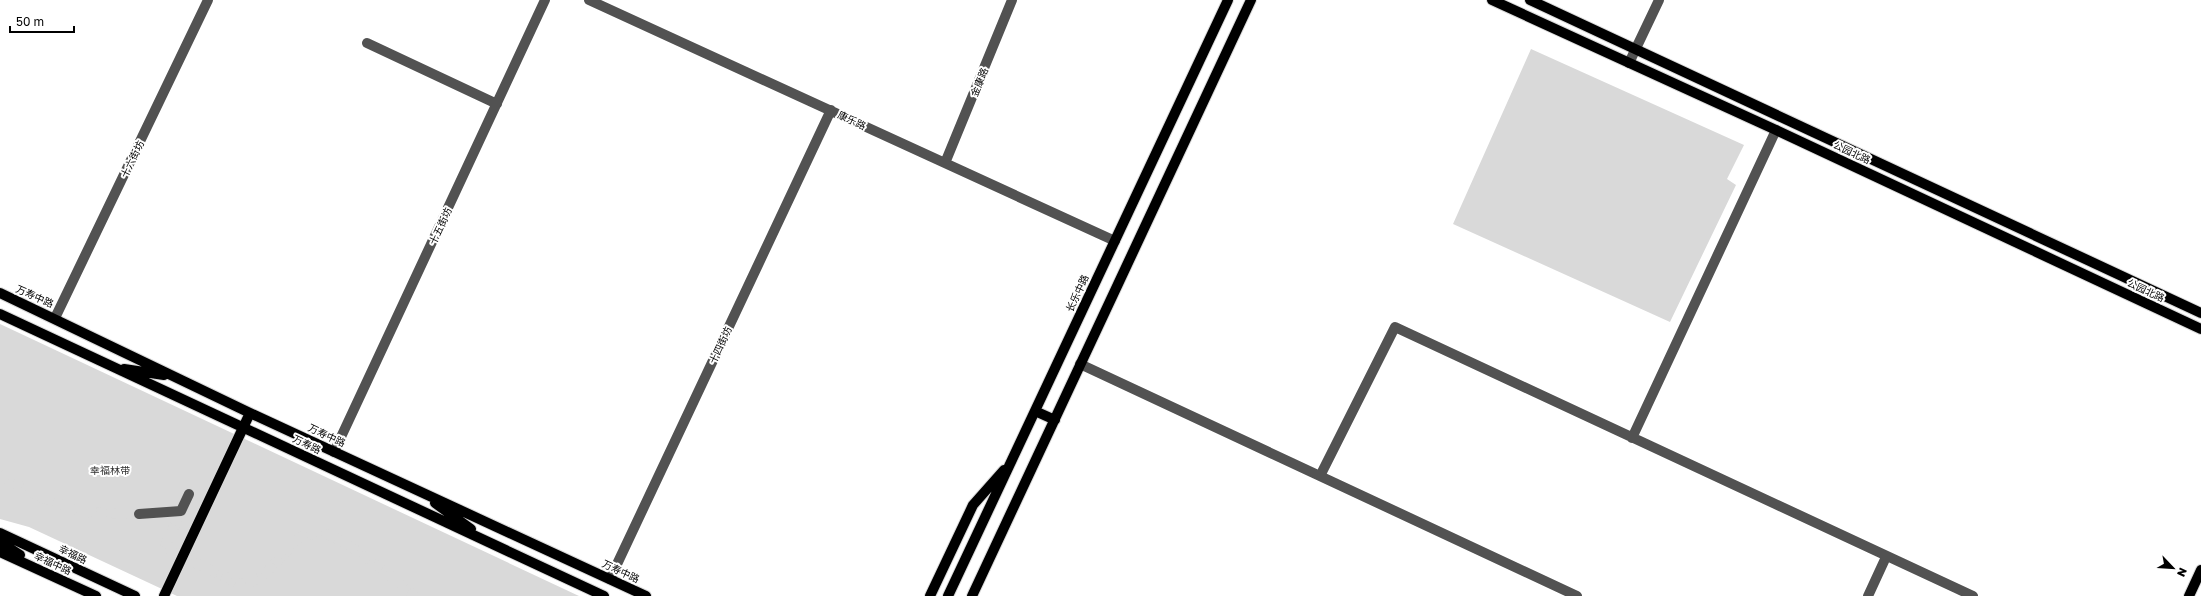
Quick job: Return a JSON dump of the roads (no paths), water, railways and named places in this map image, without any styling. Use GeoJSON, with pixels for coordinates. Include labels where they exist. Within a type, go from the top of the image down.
{"type":"FeatureCollection","features":[{"type":"Feature","properties":{"kind":"main road","name":"长乐中路"},"geometry":{"type":"LineString","coordinates":[[948,596],[1228,0]]}},
{"type":"Feature","properties":{"kind":"main road"},"geometry":{"type":"LineString","coordinates":[[972,596],[1251,0]]}},
{"type":"Feature","properties":{"kind":"main road","name":"公园北路"},"geometry":{"type":"LineString","coordinates":[[1492,0],[1776,130],[2201,329]]}},
{"type":"Feature","properties":{"kind":"main road","name":"公园北路"},"geometry":{"type":"LineString","coordinates":[[1530,0],[2201,313]]}},
{"type":"Feature","properties":{"kind":"main road","name":"万寿中路"},"geometry":{"type":"LineString","coordinates":[[0,293],[55,318],[250,413],[646,596]]}},
{"type":"Feature","properties":{"kind":"main road","name":"万寿路"},"geometry":{"type":"LineString","coordinates":[[0,314],[604,596]]}},
{"type":"Feature","properties":{"kind":"main road"},"geometry":{"type":"LineString","coordinates":[[114,367],[176,377]]}},
{"type":"Feature","properties":{"kind":"main road"},"geometry":{"type":"LineString","coordinates":[[1035,411],[1055,420]]}},
{"type":"Feature","properties":{"kind":"main road"},"geometry":{"type":"LineString","coordinates":[[164,596],[250,413]]}},
{"type":"Feature","properties":{"kind":"main road"},"geometry":{"type":"LineString","coordinates":[[930,596],[973,505],[1010,462]]}},
{"type":"Feature","properties":{"kind":"main road"},"geometry":{"type":"LineString","coordinates":[[413,488],[494,545]]}},
{"type":"Feature","properties":{"kind":"main road","name":"幸福路"},"geometry":{"type":"LineString","coordinates":[[0,533],[135,596]]}},
{"type":"Feature","properties":{"kind":"main road"},"geometry":{"type":"LineString","coordinates":[[0,542],[50,575]]}},
{"type":"Feature","properties":{"kind":"main road","name":"幸福中路"},"geometry":{"type":"LineString","coordinates":[[0,552],[96,596]]}},
{"type":"Feature","properties":{"kind":"main road"},"geometry":{"type":"LineString","coordinates":[[2189,596],[2201,570]]}},
{"type":"Feature","properties":{"kind":"street","name":"十六街坊"},"geometry":{"type":"LineString","coordinates":[[55,318],[208,0]]}},
{"type":"Feature","properties":{"kind":"street","name":"十五街坊"},"geometry":{"type":"LineString","coordinates":[[334,452],[545,0]]}},
{"type":"Feature","properties":{"kind":"street","name":"康乐路"},"geometry":{"type":"LineString","coordinates":[[589,0],[1115,241]]}},
{"type":"Feature","properties":{"kind":"street","name":"金康路"},"geometry":{"type":"LineString","coordinates":[[945,163],[1012,0]]}},
{"type":"Feature","properties":{"kind":"street"},"geometry":{"type":"LineString","coordinates":[[1629,63],[1659,0]]}},
{"type":"Feature","properties":{"kind":"street"},"geometry":{"type":"LineString","coordinates":[[367,43],[497,104]]}},
{"type":"Feature","properties":{"kind":"street","name":"十四街坊"},"geometry":{"type":"LineString","coordinates":[[610,579],[831,110]]}},
{"type":"Feature","properties":{"kind":"street"},"geometry":{"type":"LineString","coordinates":[[1632,438],[1776,130]]}},
{"type":"Feature","properties":{"kind":"street"},"geometry":{"type":"LineString","coordinates":[[1320,476],[1395,327],[1886,557],[1973,596]]}},
{"type":"Feature","properties":{"kind":"street"},"geometry":{"type":"LineString","coordinates":[[1080,364],[1577,596]]}},
{"type":"Feature","properties":{"kind":"street"},"geometry":{"type":"LineString","coordinates":[[139,514],[181,511],[189,494]]}},
{"type":"Feature","properties":{"kind":"street"},"geometry":{"type":"LineString","coordinates":[[1868,596],[1886,557]]}},
{"type":"Feature","properties":{"kind":"tunnel"},"geometry":{"type":"LineString","coordinates":[[0,475],[37,496],[82,512],[139,514]]}},
{"type":"Feature","properties":{"kind":"tunnel"},"geometry":{"type":"LineString","coordinates":[[181,511],[164,548],[240,584],[249,583],[265,573],[300,537],[321,534],[336,538],[347,545],[397,581],[414,596]]}},
{"type":"Feature","properties":{"kind":"park label","name":"幸福林带"},"geometry":{"type":"Point","coordinates":[110,470]}}]}
